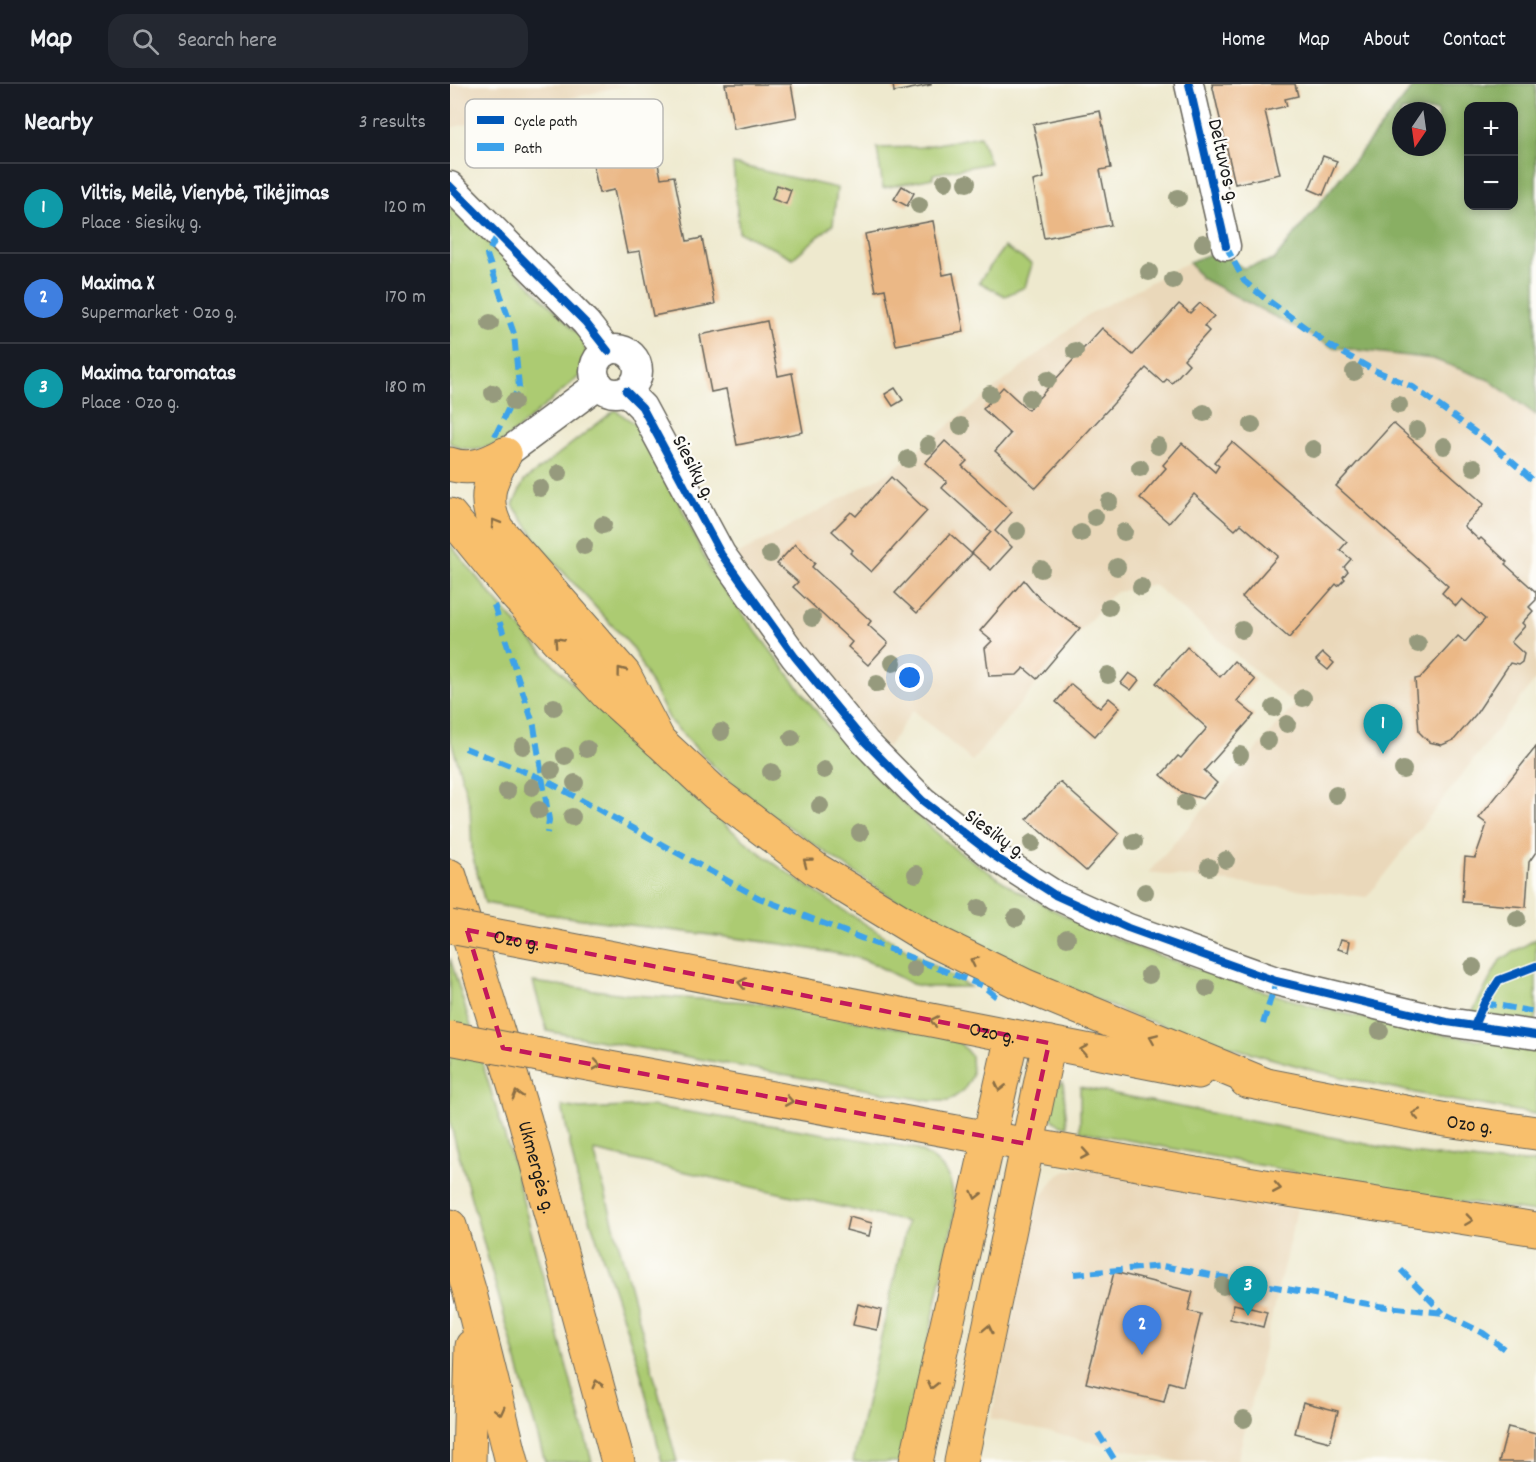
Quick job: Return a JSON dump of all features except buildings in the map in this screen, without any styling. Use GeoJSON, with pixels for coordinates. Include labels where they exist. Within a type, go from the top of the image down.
{"type":"FeatureCollection","features":[{"type":"Feature","properties":{"kind":"main road"},"geometry":{"type":"LineString","coordinates":[[450,464],[458,467],[471,467],[487,464],[505,454]]}},
{"type":"Feature","properties":{"kind":"main road"},"geometry":{"type":"LineString","coordinates":[[505,454],[495,471],[489,496],[489,513],[497,529],[624,674],[659,741]]}},
{"type":"Feature","properties":{"kind":"main road"},"geometry":{"type":"LineString","coordinates":[[450,515],[521,601],[607,693],[715,793],[817,870],[932,940],[1026,986],[1266,1084]]}},
{"type":"Feature","properties":{"kind":"main road","name":"Ukmergės g."},"geometry":{"type":"LineString","coordinates":[[450,876],[525,1120],[618,1462]]}},
{"type":"Feature","properties":{"kind":"main road","name":"Ozo g."},"geometry":{"type":"LineString","coordinates":[[450,927],[1446,1120],[1536,1133]]}},
{"type":"Feature","properties":{"kind":"main road"},"geometry":{"type":"LineString","coordinates":[[916,1462],[1012,1036]]}},
{"type":"Feature","properties":{"kind":"main road"},"geometry":{"type":"LineString","coordinates":[[450,1038],[989,1138],[1294,1191],[1536,1229]]}},
{"type":"Feature","properties":{"kind":"main road"},"geometry":{"type":"LineString","coordinates":[[961,1462],[1049,1043]]}},
{"type":"Feature","properties":{"kind":"main road"},"geometry":{"type":"LineString","coordinates":[[450,1226],[470,1293],[512,1462]]}},
{"type":"Feature","properties":{"kind":"main road"},"geometry":{"type":"LineString","coordinates":[[469,1462],[472,1364],[470,1293]]}},
{"type":"Feature","properties":{"kind":"main road"},"geometry":{"type":"LineString","coordinates":[[450,1441],[470,1411]]}},
{"type":"Feature","properties":{"kind":"street","name":"Deltuvos g."},"geometry":{"type":"LineString","coordinates":[[1189,84],[1226,246]]}},
{"type":"Feature","properties":{"kind":"street"},"geometry":{"type":"LineString","coordinates":[[450,186],[586,323],[608,351]]}},
{"type":"Feature","properties":{"kind":"street"},"geometry":{"type":"LineString","coordinates":[[505,454],[612,388],[632,387],[638,374],[636,360],[625,350],[608,351],[599,357],[596,363],[595,378],[612,388]]}},
{"type":"Feature","properties":{"kind":"street","name":"Siesikų g."},"geometry":{"type":"LineString","coordinates":[[612,388],[642,407],[721,554],[795,657],[865,742],[923,801],[994,856],[1055,895],[1128,928],[1276,981],[1448,1022],[1536,1035]]}},
{"type":"Feature","properties":{"kind":"highlighted area"},"geometry":{"type":"Polygon","coordinates":[[[467,930],[1049,1043],[1027,1144],[503,1048],[467,930]]]}},
{"type":"Feature","properties":{"kind":"shaded area"},"geometry":{"type":"Polygon","coordinates":[[[450,84],[629,84],[568,99],[465,99],[465,124],[450,128],[450,84]]]}},
{"type":"Feature","properties":{"kind":"shaded area"},"geometry":{"type":"Polygon","coordinates":[[[1189,262],[1201,278],[1392,353],[1433,359],[1489,380],[1536,415],[1536,679],[1367,897],[1148,873],[1295,705],[1153,584],[1113,593],[972,761],[913,710],[887,748],[833,684],[735,556],[890,472],[1087,315],[1189,262]]]}},
{"type":"Feature","properties":{"kind":"shaded area"},"geometry":{"type":"Polygon","coordinates":[[[1078,1168],[1106,1169],[1297,1209],[1237,1462],[1181,1462],[991,1419],[1037,1204],[1054,1179],[1064,1172],[1078,1168]]]}},
{"type":"Feature","properties":{"kind":"green space"},"geometry":{"type":"Polygon","coordinates":[[[1413,84],[1536,84],[1536,415],[1489,380],[1433,359],[1332,347],[1201,278],[1189,262],[1218,251],[1243,268],[1274,260],[1392,113],[1392,156],[1446,156],[1446,102],[1401,102],[1413,84]]]}},
{"type":"Feature","properties":{"kind":"green space"},"geometry":{"type":"Polygon","coordinates":[[[980,136],[990,163],[933,174],[933,178],[883,188],[877,148],[921,147],[980,136]]]}},
{"type":"Feature","properties":{"kind":"green space"},"geometry":{"type":"Polygon","coordinates":[[[733,164],[837,188],[833,224],[793,258],[739,232],[733,164]]]}},
{"type":"Feature","properties":{"kind":"green space"},"geometry":{"type":"Polygon","coordinates":[[[450,204],[580,336],[587,355],[582,374],[500,444],[475,450],[460,448],[450,443],[450,204]]]}},
{"type":"Feature","properties":{"kind":"green space"},"geometry":{"type":"Polygon","coordinates":[[[1004,247],[1032,264],[1025,287],[1005,296],[979,282],[1004,247]]]}},
{"type":"Feature","properties":{"kind":"green space"},"geometry":{"type":"Polygon","coordinates":[[[615,410],[647,432],[711,572],[830,729],[890,791],[955,849],[1016,890],[1077,922],[1146,951],[1231,981],[1312,1006],[1416,1030],[1536,1049],[1536,1114],[1439,1098],[1319,1072],[1220,1044],[1129,1014],[982,949],[907,908],[771,814],[719,772],[671,722],[632,647],[544,551],[513,505],[524,481],[615,410]]]}},
{"type":"Feature","properties":{"kind":"green space"},"geometry":{"type":"Polygon","coordinates":[[[450,544],[476,577],[560,671],[651,759],[721,821],[810,888],[970,987],[927,987],[912,984],[856,957],[782,944],[559,916],[485,903],[472,854],[470,806],[450,737],[450,544]]]}},
{"type":"Feature","properties":{"kind":"green space"},"geometry":{"type":"Polygon","coordinates":[[[1536,939],[1536,1022],[1471,1015],[1500,960],[1536,939]]]}},
{"type":"Feature","properties":{"kind":"green space"},"geometry":{"type":"Polygon","coordinates":[[[450,958],[513,1163],[592,1462],[545,1462],[450,1123],[450,958]]]}},
{"type":"Feature","properties":{"kind":"green space"},"geometry":{"type":"Polygon","coordinates":[[[533,982],[632,995],[750,1002],[939,1035],[960,1043],[971,1056],[972,1076],[964,1090],[949,1101],[930,1101],[547,1031],[533,982]]]}},
{"type":"Feature","properties":{"kind":"green space"},"geometry":{"type":"Polygon","coordinates":[[[1063,1082],[1067,1126],[1055,1122],[1047,1111],[1056,1086],[1063,1082]]]}},
{"type":"Feature","properties":{"kind":"green space"},"geometry":{"type":"Polygon","coordinates":[[[1080,1087],[1411,1153],[1488,1162],[1536,1162],[1536,1212],[1437,1199],[1080,1131],[1080,1087]]]}},
{"type":"Feature","properties":{"kind":"green space"},"geometry":{"type":"Polygon","coordinates":[[[562,1106],[580,1109],[651,1106],[913,1148],[941,1166],[953,1191],[955,1214],[902,1462],[853,1462],[907,1222],[594,1151],[677,1462],[662,1462],[639,1366],[578,1183],[562,1106]]]}},
{"type":"Feature","properties":{"kind":"marked path"},"geometry":{"type":"LineString","coordinates":[[495,436],[519,387],[514,334],[487,255],[498,234]]}},
{"type":"Feature","properties":{"kind":"marked path"},"geometry":{"type":"LineString","coordinates":[[1226,246],[1244,281],[1262,296],[1332,347],[1372,369],[1413,387],[1493,445],[1536,483]]}},
{"type":"Feature","properties":{"kind":"marked path"},"geometry":{"type":"LineString","coordinates":[[494,605],[534,726],[549,820],[547,833]]}},
{"type":"Feature","properties":{"kind":"marked path"},"geometry":{"type":"LineString","coordinates":[[465,748],[543,779],[759,898],[983,986],[999,999]]}},
{"type":"Feature","properties":{"kind":"marked path"},"geometry":{"type":"LineString","coordinates":[[1263,1024],[1276,981]]}},
{"type":"Feature","properties":{"kind":"marked path"},"geometry":{"type":"LineString","coordinates":[[1484,1003],[1536,1012]]}},
{"type":"Feature","properties":{"kind":"marked path"},"geometry":{"type":"LineString","coordinates":[[1074,1274],[1162,1266],[1379,1306],[1443,1313],[1483,1333],[1507,1351]]}},
{"type":"Feature","properties":{"kind":"marked path"},"geometry":{"type":"LineString","coordinates":[[1401,1270],[1443,1313]]}},
{"type":"Feature","properties":{"kind":"marked path"},"geometry":{"type":"LineString","coordinates":[[1098,1433],[1116,1462]]}},
{"type":"Feature","properties":{"kind":"cycle path"},"geometry":{"type":"LineString","coordinates":[[1189,84],[1226,246]]}},
{"type":"Feature","properties":{"kind":"cycle path"},"geometry":{"type":"LineString","coordinates":[[450,186],[586,323],[608,351]]}},
{"type":"Feature","properties":{"kind":"cycle path"},"geometry":{"type":"LineString","coordinates":[[626,391],[642,407],[721,554],[795,657],[865,742],[923,801],[994,856],[1055,895],[1128,928],[1276,981],[1447,1022],[1536,1035]]}},
{"type":"Feature","properties":{"kind":"cycle path"},"geometry":{"type":"LineString","coordinates":[[1474,1026],[1484,1003],[1499,980],[1536,966]]}},
{"type":"Feature","properties":{"kind":"place","name":"Viltis, Meilė, Vienybė, Tikėjimas"},"geometry":{"type":"Point","coordinates":[1383,754]}},
{"type":"Feature","properties":{"kind":"place","name":"Maxima taromatas"},"geometry":{"type":"Point","coordinates":[1248,1316]}},
{"type":"Feature","properties":{"kind":"place","name":"Maxima X"},"geometry":{"type":"Point","coordinates":[1142,1355]}}]}
